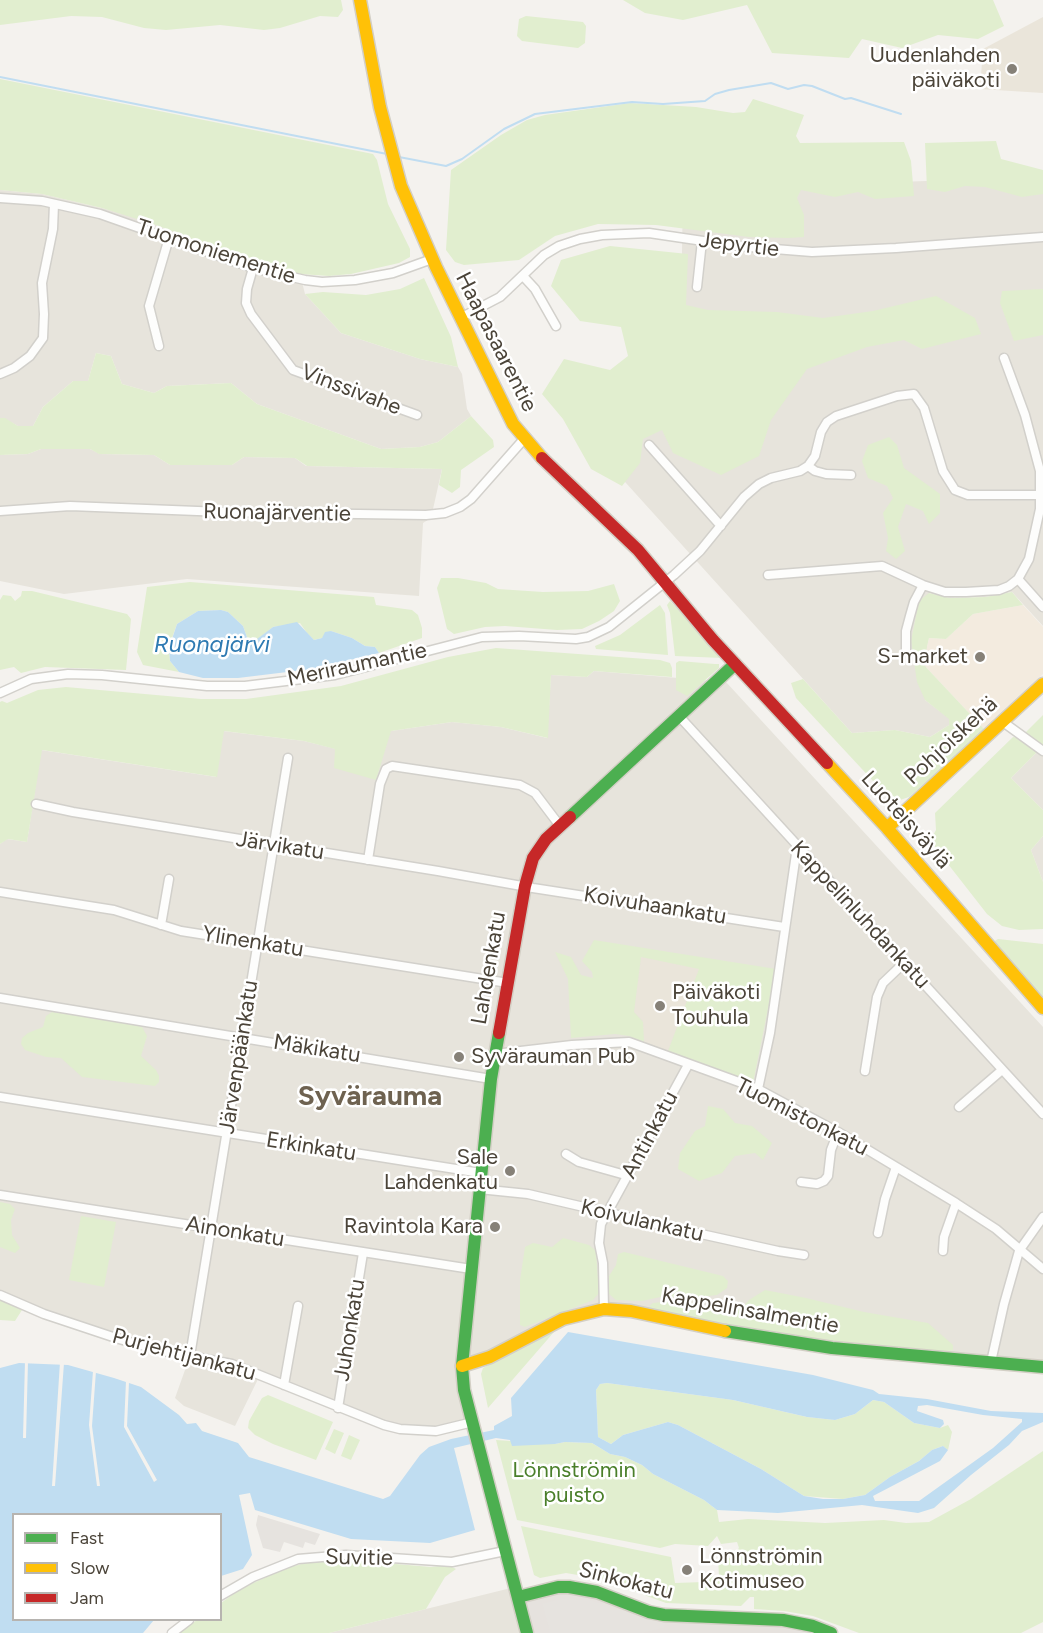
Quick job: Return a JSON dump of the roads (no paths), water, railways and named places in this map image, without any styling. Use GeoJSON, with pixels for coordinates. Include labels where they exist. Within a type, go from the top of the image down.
{"type":"FeatureCollection","features":[{"type":"Feature","properties":{"kind":"main road","name":"Haapasaarentie"},"geometry":{"type":"LineString","coordinates":[[360,0],[380,107],[392,156],[411,211],[505,412],[524,439],[563,480],[638,550],[735,664]]}},
{"type":"Feature","properties":{"kind":"main road","name":"Lahdenkatu"},"geometry":{"type":"LineString","coordinates":[[527,1633],[464,1390],[462,1366],[491,1079],[525,886],[533,858],[540,847],[678,715],[735,664]]}},
{"type":"Feature","properties":{"kind":"main road","name":"Luoteisväylä"},"geometry":{"type":"LineString","coordinates":[[735,664],[887,828],[1043,1008]]}},
{"type":"Feature","properties":{"kind":"main road","name":"Pohjoiskehä"},"geometry":{"type":"LineString","coordinates":[[887,828],[1043,684]]}},
{"type":"Feature","properties":{"kind":"main road","name":"Kappelinsalmentie"},"geometry":{"type":"LineString","coordinates":[[462,1366],[490,1357],[563,1319],[587,1311],[604,1309],[631,1311],[748,1336],[832,1348],[1043,1367]]}},
{"type":"Feature","properties":{"kind":"main road","name":"Sinkokatu"},"geometry":{"type":"LineString","coordinates":[[518,1597],[558,1587],[569,1587],[597,1592],[649,1612],[664,1615],[783,1620],[813,1626],[831,1633]]}},
{"type":"Feature","properties":{"kind":"street","name":"Tuomoniementie"},"geometry":{"type":"LineString","coordinates":[[0,198],[54,204],[110,217],[253,268],[305,280],[337,282],[384,275],[432,259]]}},
{"type":"Feature","properties":{"kind":"street"},"geometry":{"type":"LineString","coordinates":[[0,374],[14,368],[30,356],[43,338],[42,283],[53,229],[54,204]]}},
{"type":"Feature","properties":{"kind":"street","name":"Jepyrtie"},"geometry":{"type":"LineString","coordinates":[[460,318],[500,297],[544,255],[559,246],[602,235],[649,233],[795,252],[833,252],[1043,237]]}},
{"type":"Feature","properties":{"kind":"street"},"geometry":{"type":"LineString","coordinates":[[159,346],[149,306],[169,238]]}},
{"type":"Feature","properties":{"kind":"street"},"geometry":{"type":"LineString","coordinates":[[697,287],[702,241]]}},
{"type":"Feature","properties":{"kind":"street","name":"Vinssivahe"},"geometry":{"type":"LineString","coordinates":[[253,268],[246,303],[251,314],[293,370],[417,415]]}},
{"type":"Feature","properties":{"kind":"street"},"geometry":{"type":"LineString","coordinates":[[524,276],[535,289],[556,326]]}},
{"type":"Feature","properties":{"kind":"street"},"geometry":{"type":"LineString","coordinates":[[768,575],[882,566],[923,585],[945,592],[987,592],[1009,586],[1018,579],[1029,559],[1042,495],[1035,449],[1004,358]]}},
{"type":"Feature","properties":{"kind":"street"},"geometry":{"type":"LineString","coordinates":[[850,476],[826,474],[808,466],[815,456],[821,432],[827,422],[836,416],[886,399],[914,394],[924,408],[943,471],[955,490],[968,495],[1042,495]]}},
{"type":"Feature","properties":{"kind":"street","name":"Ruonajärventie"},"geometry":{"type":"LineString","coordinates":[[0,511],[70,506],[392,516],[436,514],[460,507],[471,499],[524,439]]}},
{"type":"Feature","properties":{"kind":"street"},"geometry":{"type":"LineString","coordinates":[[649,445],[721,526]]}},
{"type":"Feature","properties":{"kind":"street","name":"Meriraumantie"},"geometry":{"type":"LineString","coordinates":[[0,693],[31,679],[68,674],[102,675],[196,685],[245,686],[336,675],[464,640],[488,636],[582,638],[609,627],[664,583],[700,551],[751,490],[771,478],[801,471],[808,466]]}},
{"type":"Feature","properties":{"kind":"street"},"geometry":{"type":"LineString","coordinates":[[1018,579],[1043,607]]}},
{"type":"Feature","properties":{"kind":"street"},"geometry":{"type":"LineString","coordinates":[[906,652],[906,631],[914,602],[923,585]]}},
{"type":"Feature","properties":{"kind":"street","name":"Kappelinluhdankatu"},"geometry":{"type":"LineString","coordinates":[[678,715],[1043,1114]]}},
{"type":"Feature","properties":{"kind":"street"},"geometry":{"type":"LineString","coordinates":[[1003,722],[1043,751]]}},
{"type":"Feature","properties":{"kind":"street","name":"Järvenpäänkatu"},"geometry":{"type":"LineString","coordinates":[[190,1356],[288,758]]}},
{"type":"Feature","properties":{"kind":"street"},"geometry":{"type":"LineString","coordinates":[[368,860],[380,784],[386,769],[393,766],[520,785],[535,793],[560,826]]}},
{"type":"Feature","properties":{"kind":"street","name":"Järvikatu"},"geometry":{"type":"LineString","coordinates":[[36,804],[525,886]]}},
{"type":"Feature","properties":{"kind":"street"},"geometry":{"type":"LineString","coordinates":[[758,1089],[770,1033],[797,847]]}},
{"type":"Feature","properties":{"kind":"street"},"geometry":{"type":"LineString","coordinates":[[161,925],[170,879]]}},
{"type":"Feature","properties":{"kind":"street","name":"Koivuhaankatu"},"geometry":{"type":"LineString","coordinates":[[525,886],[784,927]]}},
{"type":"Feature","properties":{"kind":"street","name":"Ylinenkatu"},"geometry":{"type":"LineString","coordinates":[[0,892],[114,910],[181,931],[508,983]]}},
{"type":"Feature","properties":{"kind":"street"},"geometry":{"type":"LineString","coordinates":[[865,1071],[877,997],[883,983],[904,963]]}},
{"type":"Feature","properties":{"kind":"street","name":"Mäkikatu"},"geometry":{"type":"LineString","coordinates":[[0,998],[491,1079]]}},
{"type":"Feature","properties":{"kind":"street","name":"Tuomistonkatu"},"geometry":{"type":"LineString","coordinates":[[495,1054],[618,1042],[638,1046],[758,1089],[838,1132],[956,1203],[996,1229],[1019,1251],[1043,1269]]}},
{"type":"Feature","properties":{"kind":"street","name":"Antinkatu"},"geometry":{"type":"LineString","coordinates":[[604,1309],[603,1263],[599,1243],[602,1224],[688,1065]]}},
{"type":"Feature","properties":{"kind":"street"},"geometry":{"type":"LineString","coordinates":[[959,1107],[1002,1070]]}},
{"type":"Feature","properties":{"kind":"street","name":"Erkinkatu"},"geometry":{"type":"LineString","coordinates":[[0,1097],[481,1173]]}},
{"type":"Feature","properties":{"kind":"street"},"geometry":{"type":"LineString","coordinates":[[801,1182],[817,1184],[828,1176],[831,1150],[838,1132]]}},
{"type":"Feature","properties":{"kind":"street"},"geometry":{"type":"LineString","coordinates":[[566,1154],[579,1162],[629,1176]]}},
{"type":"Feature","properties":{"kind":"street"},"geometry":{"type":"LineString","coordinates":[[878,1233],[885,1198],[896,1167]]}},
{"type":"Feature","properties":{"kind":"street","name":"Koivulankatu"},"geometry":{"type":"LineString","coordinates":[[479,1190],[528,1194],[804,1255]]}},
{"type":"Feature","properties":{"kind":"street","name":"Ainonkatu"},"geometry":{"type":"LineString","coordinates":[[0,1195],[471,1269]]}},
{"type":"Feature","properties":{"kind":"street"},"geometry":{"type":"LineString","coordinates":[[943,1251],[944,1237],[956,1203]]}},
{"type":"Feature","properties":{"kind":"street"},"geometry":{"type":"LineString","coordinates":[[990,1362],[1019,1251],[1043,1217]]}},
{"type":"Feature","properties":{"kind":"street","name":"Juhonkatu"},"geometry":{"type":"LineString","coordinates":[[338,1408],[363,1253]]}},
{"type":"Feature","properties":{"kind":"street","name":"Purjehtijankatu"},"geometry":{"type":"LineString","coordinates":[[0,1295],[44,1314],[119,1339],[158,1350],[232,1364],[384,1425],[420,1431],[473,1425]]}},
{"type":"Feature","properties":{"kind":"street"},"geometry":{"type":"LineString","coordinates":[[284,1385],[298,1306]]}},
{"type":"Feature","properties":{"kind":"street","name":"Suvitie"},"geometry":{"type":"LineString","coordinates":[[222,1595],[253,1577],[298,1559],[346,1555],[452,1562],[505,1551]]}},
{"type":"Feature","properties":{"kind":"street"},"geometry":{"type":"LineString","coordinates":[[172,1633],[188,1621]]}},
{"type":"Feature","properties":{"kind":"water","name":"Ruonajärvi"},"geometry":{"type":"Polygon","coordinates":[[[198,611],[228,612],[243,626],[248,640],[253,642],[273,627],[297,622],[314,640],[322,638],[325,632],[331,631],[352,638],[365,646],[375,647],[379,653],[312,669],[238,678],[203,678],[179,672],[170,661],[169,648],[177,624],[198,611]]]}},
{"type":"Feature","properties":{"kind":"water"},"geometry":{"type":"Polygon","coordinates":[[[568,1332],[813,1375],[873,1390],[879,1394],[927,1399],[991,1411],[1043,1413],[1043,1422],[1022,1431],[1009,1445],[934,1508],[918,1513],[862,1505],[778,1513],[717,1510],[704,1500],[653,1474],[642,1465],[625,1457],[610,1454],[592,1443],[565,1442],[512,1446],[510,1440],[496,1438],[454,1448],[475,1530],[430,1543],[351,1539],[255,1510],[250,1493],[239,1495],[252,1555],[243,1569],[222,1576],[222,1513],[12,1513],[12,1621],[153,1621],[143,1633],[0,1633],[0,1368],[19,1363],[68,1365],[141,1387],[179,1415],[187,1424],[196,1423],[202,1431],[238,1443],[249,1457],[383,1499],[390,1496],[420,1455],[429,1447],[451,1439],[494,1430],[494,1426],[512,1416],[511,1398],[568,1332]],[[607,1383],[600,1384],[596,1390],[598,1437],[611,1444],[623,1435],[668,1422],[678,1425],[761,1469],[804,1496],[823,1499],[843,1499],[865,1495],[890,1477],[919,1461],[932,1450],[943,1446],[948,1450],[940,1461],[873,1496],[875,1501],[919,1501],[993,1448],[1022,1422],[1022,1419],[927,1405],[918,1406],[917,1411],[943,1420],[944,1424],[940,1428],[914,1423],[884,1402],[873,1400],[855,1414],[835,1420],[807,1417],[733,1400],[607,1383]]]}},
{"type":"Feature","properties":{"kind":"waterway"},"geometry":{"type":"LineString","coordinates":[[0,77],[387,154]]}},
{"type":"Feature","properties":{"kind":"waterway"},"geometry":{"type":"LineString","coordinates":[[399,157],[446,166],[462,159],[504,129],[535,114],[632,102],[663,104],[705,101],[715,94],[729,90],[771,83],[788,89],[804,85],[812,86],[845,99],[851,98],[901,114]]}},
{"type":"Feature","properties":{"kind":"place","name":"Uudenlahden päiväkoti"},"geometry":{"type":"Point","coordinates":[1012,69]}},
{"type":"Feature","properties":{"kind":"place","name":"S-market"},"geometry":{"type":"Point","coordinates":[980,657]}},
{"type":"Feature","properties":{"kind":"place","name":"Päiväkoti Touhula"},"geometry":{"type":"Point","coordinates":[660,1006]}},
{"type":"Feature","properties":{"kind":"place","name":"Syvärauman Pub"},"geometry":{"type":"Point","coordinates":[459,1057]}},
{"type":"Feature","properties":{"kind":"place","name":"Sale Lahdenkatu"},"geometry":{"type":"Point","coordinates":[510,1171]}},
{"type":"Feature","properties":{"kind":"place","name":"Ravintola Kara"},"geometry":{"type":"Point","coordinates":[495,1227]}},
{"type":"Feature","properties":{"kind":"place","name":"Lönnströmin Kotimuseo"},"geometry":{"type":"Point","coordinates":[687,1570]}},
{"type":"Feature","properties":{"kind":"district","name":"Syvärauma"},"geometry":{"type":"Point","coordinates":[370,1097]}},
{"type":"Feature","properties":{"kind":"park label","name":"Lönnströmin puisto"},"geometry":{"type":"Point","coordinates":[574,1484]}}]}
